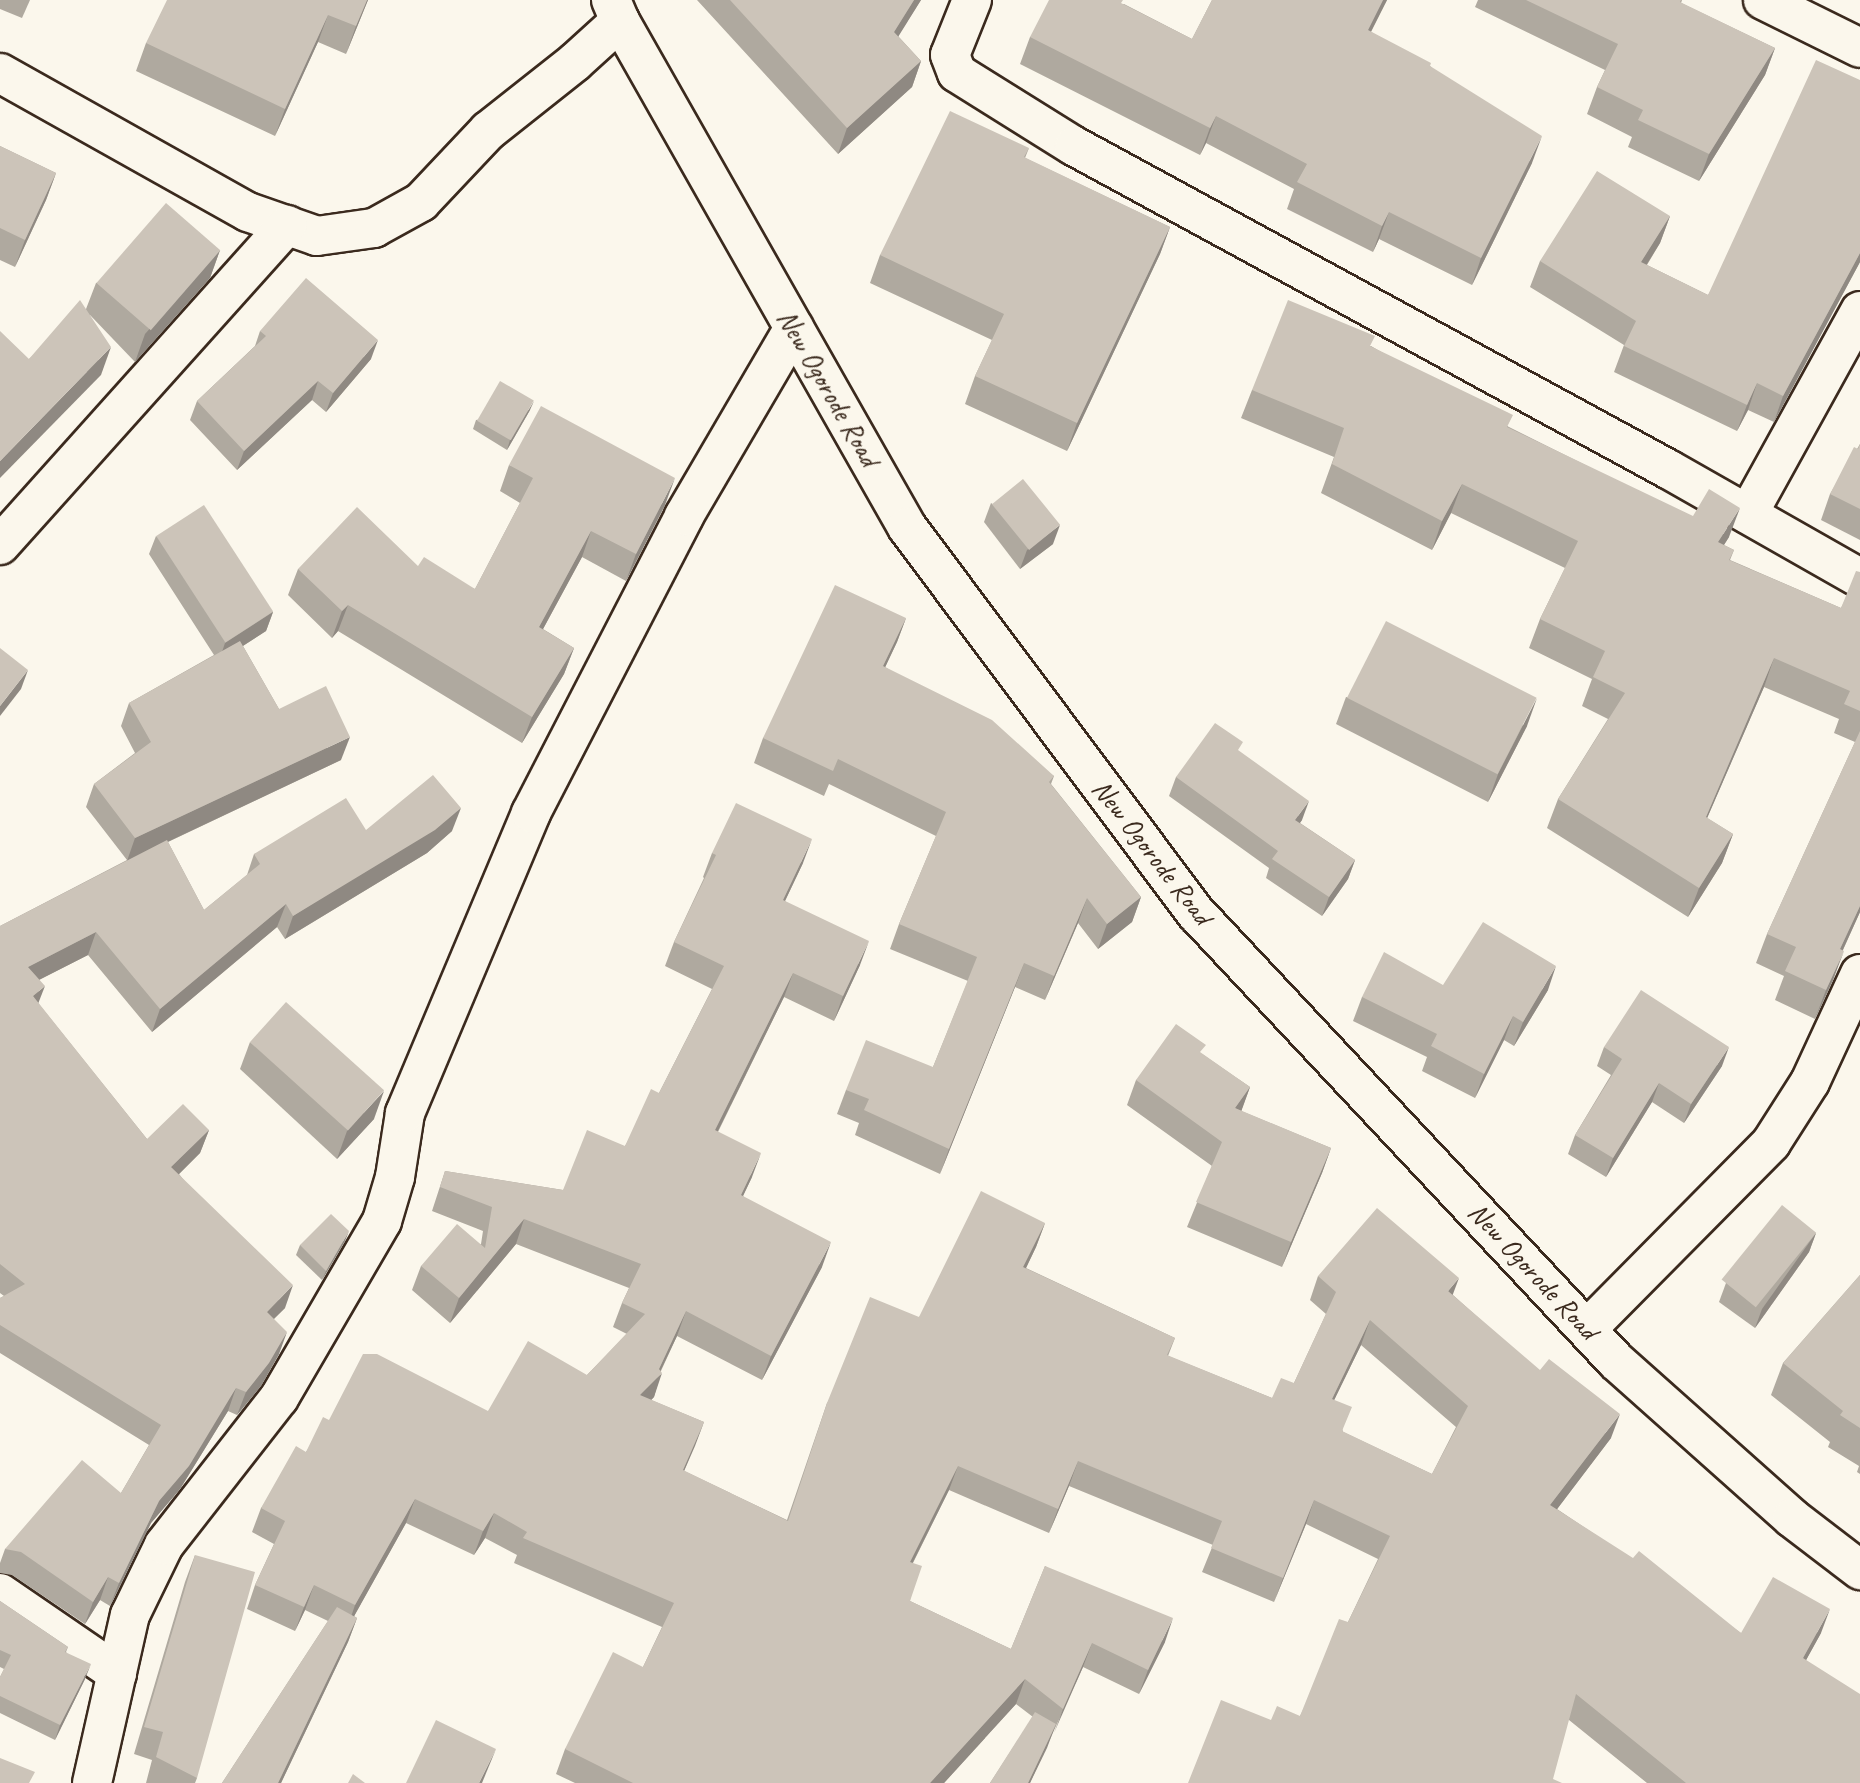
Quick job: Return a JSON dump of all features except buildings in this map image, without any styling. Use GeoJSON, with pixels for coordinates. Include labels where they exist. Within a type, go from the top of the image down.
{"type":"FeatureCollection","features":[{"type":"Feature","properties":{"kind":"street"},"geometry":{"type":"LineString","coordinates":[[971,0],[950,55],[957,73],[1074,146],[1748,514],[1860,578]]}},
{"type":"Feature","properties":{"kind":"street"},"geometry":{"type":"LineString","coordinates":[[1763,0],[1860,48]]}},
{"type":"Feature","properties":{"kind":"street"},"geometry":{"type":"LineString","coordinates":[[0,74],[248,212],[317,236],[374,228],[421,202],[488,131],[576,62],[616,10]]}},
{"type":"Feature","properties":{"kind":"street","name":"New Ogorode Road"},"geometry":{"type":"LineString","coordinates":[[616,10],[907,527],[1197,914],[1616,1361],[1792,1518],[1860,1570]]}},
{"type":"Feature","properties":{"kind":"street"},"geometry":{"type":"LineString","coordinates":[[0,545],[287,225]]}},
{"type":"Feature","properties":{"kind":"street"},"geometry":{"type":"LineString","coordinates":[[1748,514],[1860,311]]}},
{"type":"Feature","properties":{"kind":"street"},"geometry":{"type":"LineString","coordinates":[[92,1783],[130,1615],[164,1545],[279,1398],[382,1221],[395,1177],[405,1113],[531,813],[684,516],[794,328]]}},
{"type":"Feature","properties":{"kind":"street"},"geometry":{"type":"LineString","coordinates":[[1587,1329],[1771,1143],[1810,1082],[1860,974]]}},
{"type":"Feature","properties":{"kind":"street"},"geometry":{"type":"LineString","coordinates":[[0,1593],[117,1673]]}}]}
